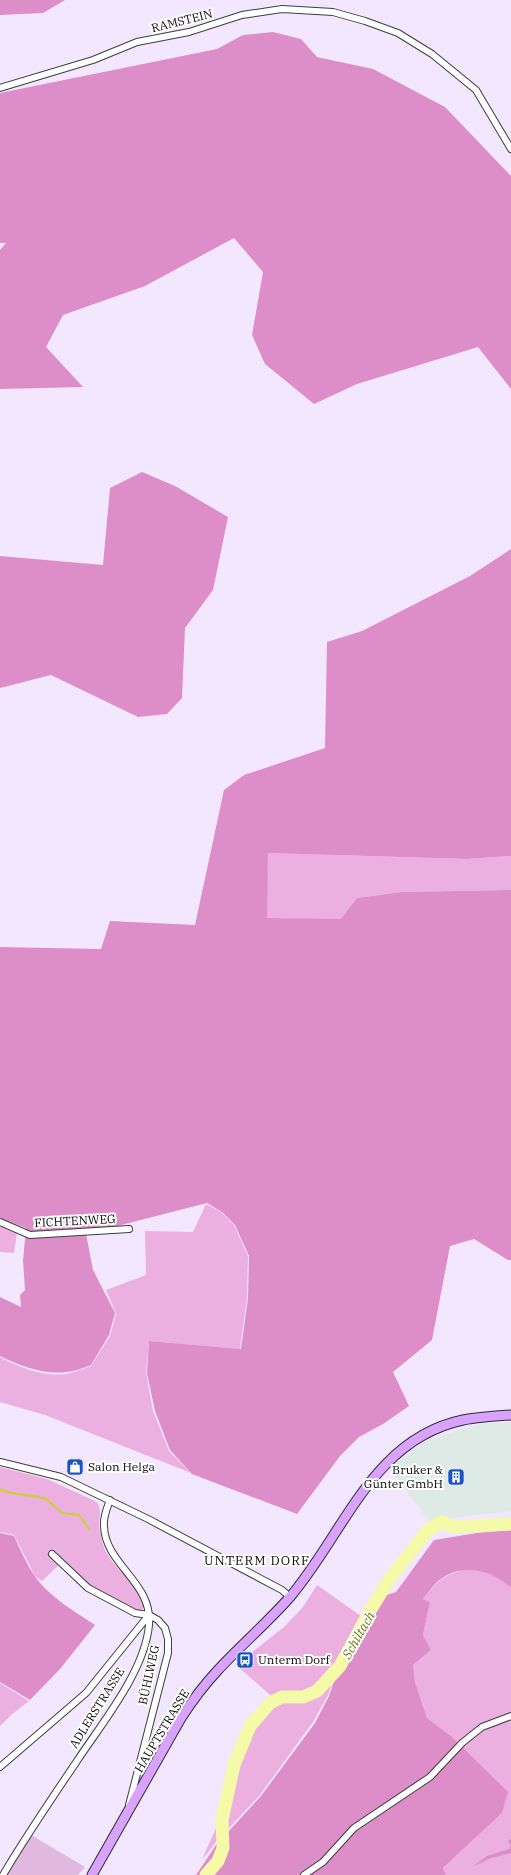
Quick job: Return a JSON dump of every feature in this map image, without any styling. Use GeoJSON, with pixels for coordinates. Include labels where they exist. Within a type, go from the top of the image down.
{"type":"FeatureCollection","features":[{"type":"Feature","properties":{"kind":"main road"},"geometry":{"type":"LineString","coordinates":[[290,1597],[313,1569],[353,1506],[389,1459],[420,1437],[438,1428],[462,1420],[511,1415]]}},
{"type":"Feature","properties":{"kind":"main road","name":"HAUPTSTRASSE"},"geometry":{"type":"LineString","coordinates":[[92,1875],[181,1718],[193,1701],[219,1669],[290,1597]]}},
{"type":"Feature","properties":{"kind":"street","name":"RAMSTEIN"},"geometry":{"type":"LineString","coordinates":[[0,88],[93,60],[137,42],[189,32],[242,15],[282,9],[333,12],[365,21],[398,33],[432,54],[476,90],[511,149]]}},
{"type":"Feature","properties":{"kind":"street","name":"FICHTENWEG"},"geometry":{"type":"LineString","coordinates":[[0,1222],[30,1235],[129,1230]]}},
{"type":"Feature","properties":{"kind":"street"},"geometry":{"type":"LineString","coordinates":[[0,1462],[61,1477],[110,1500],[282,1590],[290,1597]]}},
{"type":"Feature","properties":{"kind":"street","name":"ADLERSTRASSE"},"geometry":{"type":"LineString","coordinates":[[3,1875],[26,1836],[117,1702],[141,1654],[149,1625],[148,1604],[131,1575],[112,1553],[106,1540],[104,1515],[110,1500]]}},
{"type":"Feature","properties":{"kind":"street","name":"BÜHLWEG"},"geometry":{"type":"LineString","coordinates":[[52,1554],[88,1588],[135,1613],[149,1615],[158,1620],[165,1628],[168,1640],[168,1653],[126,1815]]}},
{"type":"Feature","properties":{"kind":"street"},"geometry":{"type":"LineString","coordinates":[[0,1767],[86,1693],[149,1615]]}},
{"type":"Feature","properties":{"kind":"street"},"geometry":{"type":"LineString","coordinates":[[304,1875],[323,1862],[354,1828],[430,1777],[462,1743],[482,1727],[511,1716]]}},
{"type":"Feature","properties":{"kind":"shaded area"},"geometry":{"type":"Polygon","coordinates":[[[0,0],[65,0],[43,13],[0,15],[0,0]]]}},
{"type":"Feature","properties":{"kind":"shaded area"},"geometry":{"type":"Polygon","coordinates":[[[273,32],[301,39],[317,57],[373,69],[445,107],[511,176],[511,389],[478,347],[357,384],[314,404],[265,364],[252,335],[263,272],[234,238],[145,286],[63,315],[46,347],[83,387],[0,389],[0,250],[6,243],[0,243],[0,93],[217,49],[243,35],[273,32]]]}},
{"type":"Feature","properties":{"kind":"shaded area"},"geometry":{"type":"Polygon","coordinates":[[[142,472],[175,486],[228,517],[213,590],[185,628],[182,698],[167,714],[138,717],[51,675],[0,688],[0,556],[103,565],[110,488],[142,472]]]}},
{"type":"Feature","properties":{"kind":"shaded area"},"geometry":{"type":"Polygon","coordinates":[[[511,549],[511,856],[467,859],[268,853],[267,918],[341,919],[357,898],[401,892],[511,890],[511,1260],[508,1260],[474,1239],[450,1246],[432,1340],[393,1372],[409,1406],[383,1424],[359,1437],[340,1456],[297,1514],[192,1474],[170,1450],[155,1411],[147,1373],[149,1341],[241,1349],[248,1298],[249,1256],[235,1225],[222,1212],[207,1203],[86,1234],[93,1270],[115,1313],[109,1335],[91,1365],[78,1370],[58,1373],[32,1369],[0,1356],[0,1297],[21,1307],[20,1295],[25,1290],[23,1261],[26,1228],[0,1218],[0,947],[101,949],[110,921],[195,925],[224,790],[244,775],[325,748],[327,642],[362,631],[470,576],[511,549]]]}},
{"type":"Feature","properties":{"kind":"shaded area"},"geometry":{"type":"Polygon","coordinates":[[[268,853],[467,859],[511,856],[511,890],[401,892],[357,898],[341,920],[266,918],[268,853]]]}},
{"type":"Feature","properties":{"kind":"shaded area"},"geometry":{"type":"Polygon","coordinates":[[[206,1204],[221,1212],[234,1225],[248,1256],[247,1298],[240,1349],[149,1341],[146,1372],[153,1411],[169,1451],[191,1473],[45,1415],[0,1402],[0,1357],[32,1371],[58,1375],[67,1374],[91,1366],[110,1336],[116,1314],[106,1290],[146,1275],[145,1231],[193,1232],[206,1204]]]}},
{"type":"Feature","properties":{"kind":"shaded area"},"geometry":{"type":"Polygon","coordinates":[[[0,1224],[17,1233],[14,1253],[0,1252],[0,1224]]]}},
{"type":"Feature","properties":{"kind":"shaded area"},"geometry":{"type":"Polygon","coordinates":[[[486,1423],[511,1423],[511,1511],[429,1521],[389,1468],[424,1442],[464,1428],[486,1423]]]}},
{"type":"Feature","properties":{"kind":"shaded area"},"geometry":{"type":"Polygon","coordinates":[[[0,1467],[47,1479],[97,1502],[100,1511],[99,1526],[104,1548],[108,1556],[137,1590],[145,1607],[140,1611],[134,1610],[84,1583],[63,1561],[42,1581],[35,1576],[14,1535],[0,1532],[0,1467]]]}},
{"type":"Feature","properties":{"kind":"shaded area"},"geometry":{"type":"Polygon","coordinates":[[[511,1530],[511,1588],[503,1581],[484,1572],[463,1570],[444,1577],[423,1599],[430,1602],[423,1635],[431,1650],[413,1665],[415,1682],[427,1718],[451,1736],[508,1792],[502,1813],[443,1868],[446,1875],[196,1875],[216,1845],[261,1796],[315,1723],[329,1696],[344,1652],[364,1614],[381,1597],[396,1592],[434,1540],[477,1533],[511,1530]]]}},
{"type":"Feature","properties":{"kind":"shaded area"},"geometry":{"type":"Polygon","coordinates":[[[0,1533],[14,1536],[31,1570],[46,1590],[62,1603],[95,1625],[60,1669],[30,1700],[0,1682],[0,1533]]]}},
{"type":"Feature","properties":{"kind":"shaded area"},"geometry":{"type":"Polygon","coordinates":[[[468,1569],[491,1575],[502,1580],[511,1588],[511,1875],[446,1875],[443,1868],[502,1813],[507,1792],[451,1736],[427,1718],[415,1682],[413,1665],[431,1650],[423,1635],[430,1602],[423,1599],[442,1579],[453,1573],[468,1569]]]}},
{"type":"Feature","properties":{"kind":"shaded area"},"geometry":{"type":"Polygon","coordinates":[[[317,1585],[361,1616],[343,1652],[328,1695],[313,1722],[260,1795],[215,1843],[202,1860],[219,1821],[246,1739],[265,1711],[278,1702],[236,1665],[284,1627],[303,1607],[317,1585]]]}},
{"type":"Feature","properties":{"kind":"shaded area"},"geometry":{"type":"Polygon","coordinates":[[[0,1683],[29,1701],[0,1726],[0,1683]]]}},
{"type":"Feature","properties":{"kind":"shaded area"},"geometry":{"type":"Polygon","coordinates":[[[31,1835],[85,1867],[78,1875],[7,1875],[31,1835]]]}},
{"type":"Feature","properties":{"kind":"shaded area"},"geometry":{"type":"Polygon","coordinates":[[[511,1845],[511,1853],[491,1858],[472,1867],[487,1856],[509,1849],[511,1845]]]}},
{"type":"Feature","properties":{"kind":"waterway"},"geometry":{"type":"LineString","coordinates":[[0,1489],[6,1492],[45,1498],[62,1513],[79,1515],[89,1529]]}},
{"type":"Feature","properties":{"kind":"waterway","name":"Schiltach"},"geometry":{"type":"LineString","coordinates":[[206,1875],[218,1861],[223,1848],[222,1820],[234,1765],[250,1726],[270,1703],[282,1697],[303,1697],[317,1691],[340,1666],[371,1609],[390,1578],[428,1530],[442,1522],[454,1527],[511,1524]]}},
{"type":"Feature","properties":{"kind":"place","name":"Salon Helga"},"geometry":{"type":"Point","coordinates":[75,1467]}},
{"type":"Feature","properties":{"kind":"place","name":"Bruker & Günter GmbH"},"geometry":{"type":"Point","coordinates":[456,1477]}},
{"type":"Feature","properties":{"kind":"place","name":"Unterm Dorf"},"geometry":{"type":"Point","coordinates":[245,1660]}},
{"type":"Feature","properties":{"kind":"district","name":"UNTERM DORF"},"geometry":{"type":"Point","coordinates":[257,1560]}}]}
